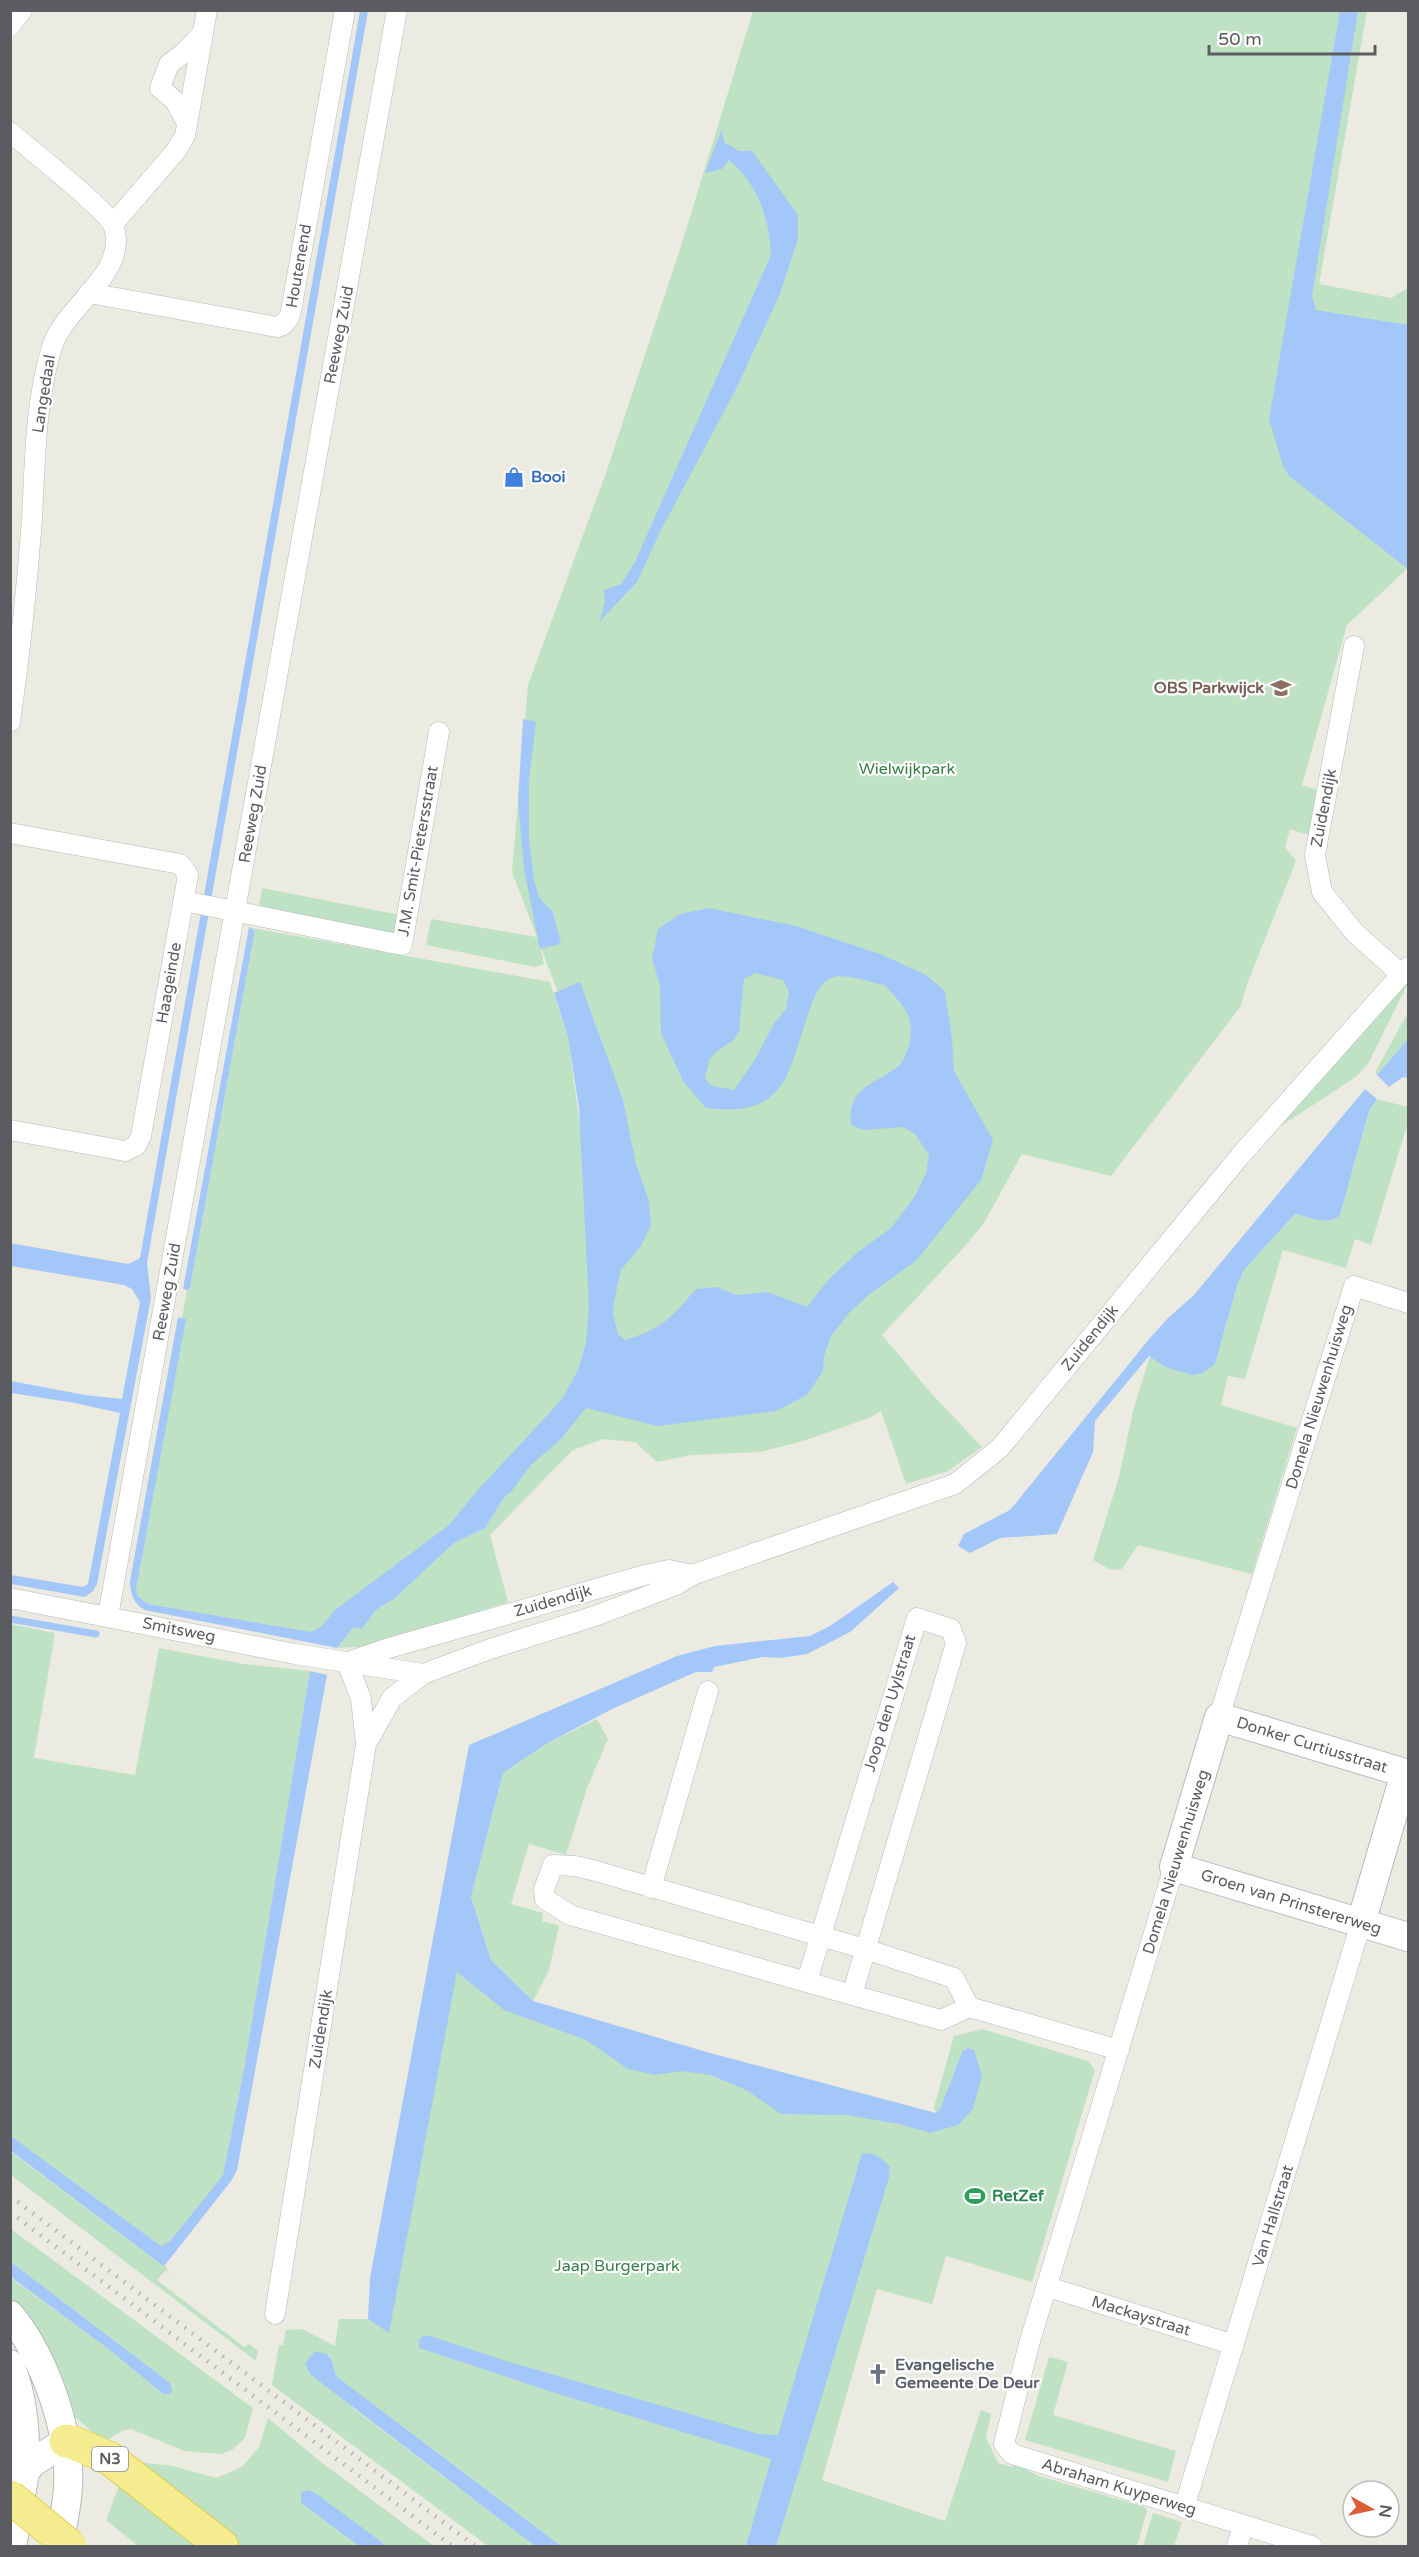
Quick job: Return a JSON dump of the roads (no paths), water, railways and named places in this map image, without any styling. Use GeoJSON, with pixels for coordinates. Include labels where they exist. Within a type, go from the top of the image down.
{"type":"FeatureCollection","features":[{"type":"Feature","properties":{"kind":"highway","name":"N3"},"geometry":{"type":"LineString","coordinates":[[66,2441],[109,2458],[222,2547]]}},
{"type":"Feature","properties":{"kind":"highway"},"geometry":{"type":"LineString","coordinates":[[18,2485],[70,2547]]}},
{"type":"Feature","properties":{"kind":"street"},"geometry":{"type":"LineString","coordinates":[[10,26],[22,10]]}},
{"type":"Feature","properties":{"kind":"street"},"geometry":{"type":"LineString","coordinates":[[10,132],[82,193],[113,224],[175,152],[185,136],[207,10]]}},
{"type":"Feature","properties":{"kind":"street","name":"Houtenend"},"geometry":{"type":"LineString","coordinates":[[89,293],[277,327],[283,325],[290,316],[345,10]]}},
{"type":"Feature","properties":{"kind":"street","name":"Reeweg Zuid"},"geometry":{"type":"LineString","coordinates":[[108,1616],[227,910],[397,10]]}},
{"type":"Feature","properties":{"kind":"street"},"geometry":{"type":"LineString","coordinates":[[187,123],[175,101],[160,88],[170,63],[184,54],[203,33]]}},
{"type":"Feature","properties":{"kind":"street","name":"Langedaal"},"geometry":{"type":"LineString","coordinates":[[10,722],[25,618],[39,408],[46,368],[53,344],[64,323],[109,269],[116,242],[113,224]]}},
{"type":"Feature","properties":{"kind":"street","name":"Zuidendijk"},"geometry":{"type":"LineString","coordinates":[[366,1744],[392,1698],[423,1674],[490,1648],[595,1616],[676,1585],[692,1575],[955,1484],[1000,1448],[1240,1156],[1405,971],[1355,933],[1322,892],[1315,855],[1354,646]]}},
{"type":"Feature","properties":{"kind":"street","name":"J.M. Smit-Pietersstraat"},"geometry":{"type":"LineString","coordinates":[[227,910],[402,945],[438,732]]}},
{"type":"Feature","properties":{"kind":"street","name":"Haageinde"},"geometry":{"type":"LineString","coordinates":[[10,833],[180,864],[188,875],[190,902],[141,1136],[136,1146],[125,1151],[10,1130]]}},
{"type":"Feature","properties":{"kind":"street"},"geometry":{"type":"LineString","coordinates":[[190,902],[227,910]]}},
{"type":"Feature","properties":{"kind":"street","name":"Domela Nieuwenhuisweg"},"geometry":{"type":"LineString","coordinates":[[1004,2439],[1219,1717],[1354,1286],[1408,1303]]}},
{"type":"Feature","properties":{"kind":"street","name":"Zuidendijk"},"geometry":{"type":"LineString","coordinates":[[275,2314],[366,1744],[361,1699],[347,1662],[645,1575],[669,1570],[692,1575]]}},
{"type":"Feature","properties":{"kind":"street","name":"Smitsweg"},"geometry":{"type":"LineString","coordinates":[[10,1599],[347,1662]]}},
{"type":"Feature","properties":{"kind":"street","name":"Joop den Uylstraat"},"geometry":{"type":"LineString","coordinates":[[807,1981],[917,1618],[951,1629],[956,1643],[852,1995]]}},
{"type":"Feature","properties":{"kind":"street"},"geometry":{"type":"LineString","coordinates":[[347,1662],[423,1674]]}},
{"type":"Feature","properties":{"kind":"street"},"geometry":{"type":"LineString","coordinates":[[651,1887],[708,1691]]}},
{"type":"Feature","properties":{"kind":"street","name":"Donker Curtiusstraat"},"geometry":{"type":"LineString","coordinates":[[1219,1717],[1407,1768]]}},
{"type":"Feature","properties":{"kind":"street"},"geometry":{"type":"LineString","coordinates":[[1361,1923],[1407,1768]]}},
{"type":"Feature","properties":{"kind":"street"},"geometry":{"type":"LineString","coordinates":[[969,2007],[954,1978],[865,1949],[596,1871],[553,1865],[544,1889],[545,1899],[570,1915],[941,2020],[969,2007],[1119,2050]]}},
{"type":"Feature","properties":{"kind":"street","name":"Groen van Prinstererweg"},"geometry":{"type":"LineString","coordinates":[[1174,1867],[1408,1937]]}},
{"type":"Feature","properties":{"kind":"street","name":"Van Hallstraat"},"geometry":{"type":"LineString","coordinates":[[1184,2508],[1361,1923]]}},
{"type":"Feature","properties":{"kind":"street","name":"Mackaystraat"},"geometry":{"type":"LineString","coordinates":[[1048,2287],[1234,2345]]}},
{"type":"Feature","properties":{"kind":"street"},"geometry":{"type":"LineString","coordinates":[[10,2315],[41,2369],[53,2397],[66,2441],[69,2470],[68,2493],[59,2547]]}},
{"type":"Feature","properties":{"kind":"street"},"geometry":{"type":"LineString","coordinates":[[10,2364],[21,2400],[25,2429],[12,2547]]}},
{"type":"Feature","properties":{"kind":"street","name":"Abraham Kuyperweg"},"geometry":{"type":"LineString","coordinates":[[1004,2439],[1004,2444],[1012,2454],[1312,2547]]}},
{"type":"Feature","properties":{"kind":"street"},"geometry":{"type":"LineString","coordinates":[[18,2485],[32,2463],[66,2441]]}},
{"type":"Feature","properties":{"kind":"street"},"geometry":{"type":"LineString","coordinates":[[1237,2547],[1243,2526]]}},
{"type":"Feature","properties":{"kind":"water"},"geometry":{"type":"Polygon","coordinates":[[[360,11],[368,11],[147,1263],[151,1298],[97,1584],[93,1591],[85,1597],[11,1584],[11,1575],[83,1587],[88,1584],[120,1413],[11,1393],[11,1381],[85,1395],[122,1399],[140,1302],[132,1289],[124,1285],[11,1266],[10,1243],[128,1264],[140,1258],[360,11]]]}},
{"type":"Feature","properties":{"kind":"water"},"geometry":{"type":"Polygon","coordinates":[[[1340,11],[1358,11],[1312,296],[1316,310],[1408,325],[1408,569],[1289,476],[1283,466],[1269,419],[1340,11]]]}},
{"type":"Feature","properties":{"kind":"water"},"geometry":{"type":"Polygon","coordinates":[[[722,129],[724,142],[739,151],[752,151],[798,215],[798,239],[780,294],[737,387],[659,534],[637,582],[600,621],[605,600],[604,590],[621,584],[635,562],[771,255],[768,228],[755,191],[748,180],[729,160],[722,169],[705,173],[722,129]]]}},
{"type":"Feature","properties":{"kind":"water"},"geometry":{"type":"Polygon","coordinates":[[[523,719],[536,722],[529,781],[529,840],[534,880],[540,899],[553,912],[561,944],[540,949],[524,869],[518,801],[523,719]]]}},
{"type":"Feature","properties":{"kind":"water"},"geometry":{"type":"Polygon","coordinates":[[[709,908],[796,926],[880,954],[926,975],[945,991],[954,1071],[993,1140],[981,1180],[916,1261],[871,1293],[850,1312],[831,1336],[824,1356],[823,1371],[807,1395],[776,1411],[657,1426],[586,1408],[560,1440],[531,1465],[511,1492],[505,1496],[485,1528],[454,1543],[395,1598],[376,1610],[362,1629],[353,1628],[337,1648],[141,1608],[133,1598],[130,1581],[178,1317],[186,1319],[136,1590],[138,1596],[148,1604],[311,1632],[322,1626],[335,1610],[449,1525],[476,1492],[562,1399],[578,1370],[586,1343],[589,1306],[579,1108],[568,1037],[554,993],[580,982],[623,1100],[636,1164],[649,1201],[651,1225],[641,1246],[621,1270],[614,1302],[613,1313],[618,1334],[625,1340],[638,1336],[665,1321],[696,1289],[717,1287],[736,1295],[768,1292],[807,1307],[829,1279],[858,1252],[891,1228],[915,1196],[926,1173],[929,1155],[915,1134],[903,1127],[863,1130],[851,1125],[851,1113],[853,1103],[862,1090],[900,1065],[909,1046],[911,1031],[905,1009],[885,985],[843,976],[831,978],[822,985],[815,996],[791,1066],[783,1083],[771,1096],[756,1105],[735,1109],[706,1108],[683,1081],[661,1033],[660,986],[652,958],[658,929],[680,914],[709,908]],[[755,973],[744,979],[739,1031],[734,1040],[717,1051],[709,1060],[705,1079],[712,1086],[734,1090],[754,1061],[775,1022],[786,1009],[789,992],[783,980],[755,973]]]}},
{"type":"Feature","properties":{"kind":"water"},"geometry":{"type":"Polygon","coordinates":[[[249,927],[255,930],[190,1288],[187,1290],[183,1289],[249,927]]]}},
{"type":"Feature","properties":{"kind":"water"},"geometry":{"type":"Polygon","coordinates":[[[1408,1039],[1408,1078],[1403,1077],[1389,1087],[1377,1075],[1408,1039]]]}},
{"type":"Feature","properties":{"kind":"water"},"geometry":{"type":"Polygon","coordinates":[[[1365,1089],[1377,1099],[1369,1111],[1340,1215],[1335,1219],[1324,1221],[1295,1214],[1244,1270],[1237,1286],[1215,1364],[1203,1373],[1192,1375],[1165,1367],[1149,1356],[1095,1421],[1093,1452],[1057,1534],[1000,1538],[970,1553],[958,1546],[964,1534],[1010,1510],[1150,1338],[1194,1295],[1365,1089]]]}},
{"type":"Feature","properties":{"kind":"water"},"geometry":{"type":"Polygon","coordinates":[[[893,1582],[899,1588],[850,1632],[807,1654],[781,1658],[763,1657],[714,1667],[712,1672],[696,1672],[612,1709],[546,1744],[503,1773],[471,1897],[491,1960],[533,2001],[710,2053],[936,2113],[940,2109],[962,2052],[968,2048],[974,2050],[982,2076],[973,2109],[958,2125],[930,2133],[899,2124],[846,2115],[781,2114],[748,2091],[711,2075],[681,2071],[655,2075],[628,2069],[586,2040],[504,2010],[457,1972],[389,2333],[368,2319],[370,2278],[469,1745],[677,1656],[715,1646],[810,1636],[830,1626],[893,1582]]]}},
{"type":"Feature","properties":{"kind":"water"},"geometry":{"type":"Polygon","coordinates":[[[310,1671],[327,1675],[237,2170],[231,2181],[165,2265],[162,2265],[11,2151],[11,2136],[161,2246],[170,2241],[223,2175],[244,2069],[310,1671]]]}},
{"type":"Feature","properties":{"kind":"water"},"geometry":{"type":"Polygon","coordinates":[[[862,2153],[878,2156],[884,2161],[890,2167],[889,2178],[776,2546],[746,2546],[771,2459],[555,2393],[419,2348],[419,2340],[423,2336],[430,2336],[506,2361],[759,2434],[778,2435],[862,2153]]]}},
{"type":"Feature","properties":{"kind":"water"},"geometry":{"type":"Polygon","coordinates":[[[11,2262],[170,2383],[172,2391],[170,2394],[163,2394],[111,2351],[11,2277],[11,2262]]]}},
{"type":"Feature","properties":{"kind":"water"},"geometry":{"type":"Polygon","coordinates":[[[314,2352],[328,2355],[336,2376],[561,2546],[535,2546],[311,2375],[305,2364],[314,2352]]]}},
{"type":"Feature","properties":{"kind":"water"},"geometry":{"type":"Polygon","coordinates":[[[309,2490],[387,2546],[359,2546],[301,2503],[301,2492],[309,2490]]]}},
{"type":"Feature","properties":{"kind":"waterway"},"geometry":{"type":"LineString","coordinates":[[10,1619],[96,1634]]}},
{"type":"Feature","properties":{"kind":"railway"},"geometry":{"type":"LineString","coordinates":[[10,2196],[475,2546]]}},
{"type":"Feature","properties":{"kind":"railway"},"geometry":{"type":"LineString","coordinates":[[10,2212],[452,2546]]}},
{"type":"Feature","properties":{"kind":"place","name":"Booi"},"geometry":{"type":"Point","coordinates":[514,477]}},
{"type":"Feature","properties":{"kind":"place","name":"OBS Parkwijck"},"geometry":{"type":"Point","coordinates":[1281,688]}},
{"type":"Feature","properties":{"kind":"place","name":"RetZef"},"geometry":{"type":"Point","coordinates":[975,2196]}},
{"type":"Feature","properties":{"kind":"place","name":"Evangelische Gemeente De Deur"},"geometry":{"type":"Point","coordinates":[878,2374]}},
{"type":"Feature","properties":{"kind":"park label","name":"Wielwijkpark"},"geometry":{"type":"Point","coordinates":[907,769]}},
{"type":"Feature","properties":{"kind":"park label","name":"Jaap Burgerpark"},"geometry":{"type":"Point","coordinates":[617,2266]}}]}
